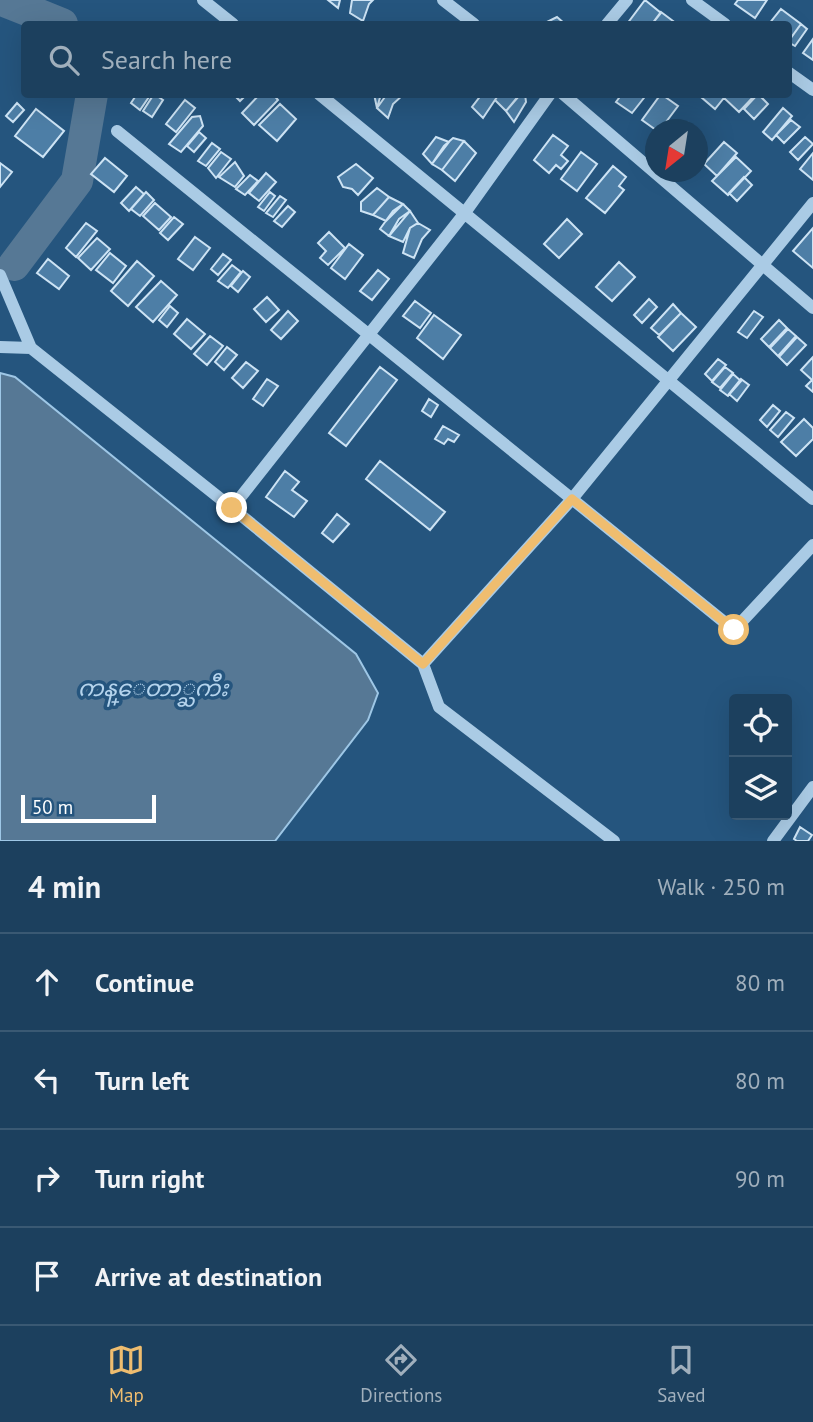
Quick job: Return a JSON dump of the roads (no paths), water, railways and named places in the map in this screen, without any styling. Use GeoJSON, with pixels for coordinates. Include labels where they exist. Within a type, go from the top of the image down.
{"type":"FeatureCollection","features":[{"type":"Feature","properties":{"kind":"street"},"geometry":{"type":"LineString","coordinates":[[203,0],[229,21]]}},
{"type":"Feature","properties":{"kind":"street"},"geometry":{"type":"LineString","coordinates":[[443,0],[470,21]]}},
{"type":"Feature","properties":{"kind":"street"},"geometry":{"type":"LineString","coordinates":[[610,21],[627,0]]}},
{"type":"Feature","properties":{"kind":"street"},"geometry":{"type":"LineString","coordinates":[[692,0],[721,21]]}},
{"type":"Feature","properties":{"kind":"street"},"geometry":{"type":"LineString","coordinates":[[792,74],[813,90]]}},
{"type":"Feature","properties":{"kind":"street"},"geometry":{"type":"LineString","coordinates":[[324,98],[813,499]]}},
{"type":"Feature","properties":{"kind":"street"},"geometry":{"type":"LineString","coordinates":[[232,508],[464,214],[547,98]]}},
{"type":"Feature","properties":{"kind":"street"},"geometry":{"type":"LineString","coordinates":[[568,98],[813,308]]}},
{"type":"Feature","properties":{"kind":"street"},"geometry":{"type":"LineString","coordinates":[[117,131],[734,630],[813,545]]}},
{"type":"Feature","properties":{"kind":"street"},"geometry":{"type":"LineString","coordinates":[[423,664],[572,499],[813,203]]}},
{"type":"Feature","properties":{"kind":"street"},"geometry":{"type":"LineString","coordinates":[[0,275],[31,348],[423,664],[439,707],[614,841]]}},
{"type":"Feature","properties":{"kind":"street"},"geometry":{"type":"LineString","coordinates":[[0,347],[31,348]]}},
{"type":"Feature","properties":{"kind":"street"},"geometry":{"type":"LineString","coordinates":[[773,841],[813,787]]}},
{"type":"Feature","properties":{"kind":"water","name":"ကန္ေတာ္ႀကီး"},"geometry":{"type":"Polygon","coordinates":[[[0,373],[15,377],[356,654],[378,693],[368,720],[275,841],[0,841],[0,373]]]}},
{"type":"Feature","properties":{"kind":"waterway"},"geometry":{"type":"LineString","coordinates":[[2,0],[54,21]]}},
{"type":"Feature","properties":{"kind":"waterway"},"geometry":{"type":"LineString","coordinates":[[14,265],[77,181],[91,98]]}}]}
